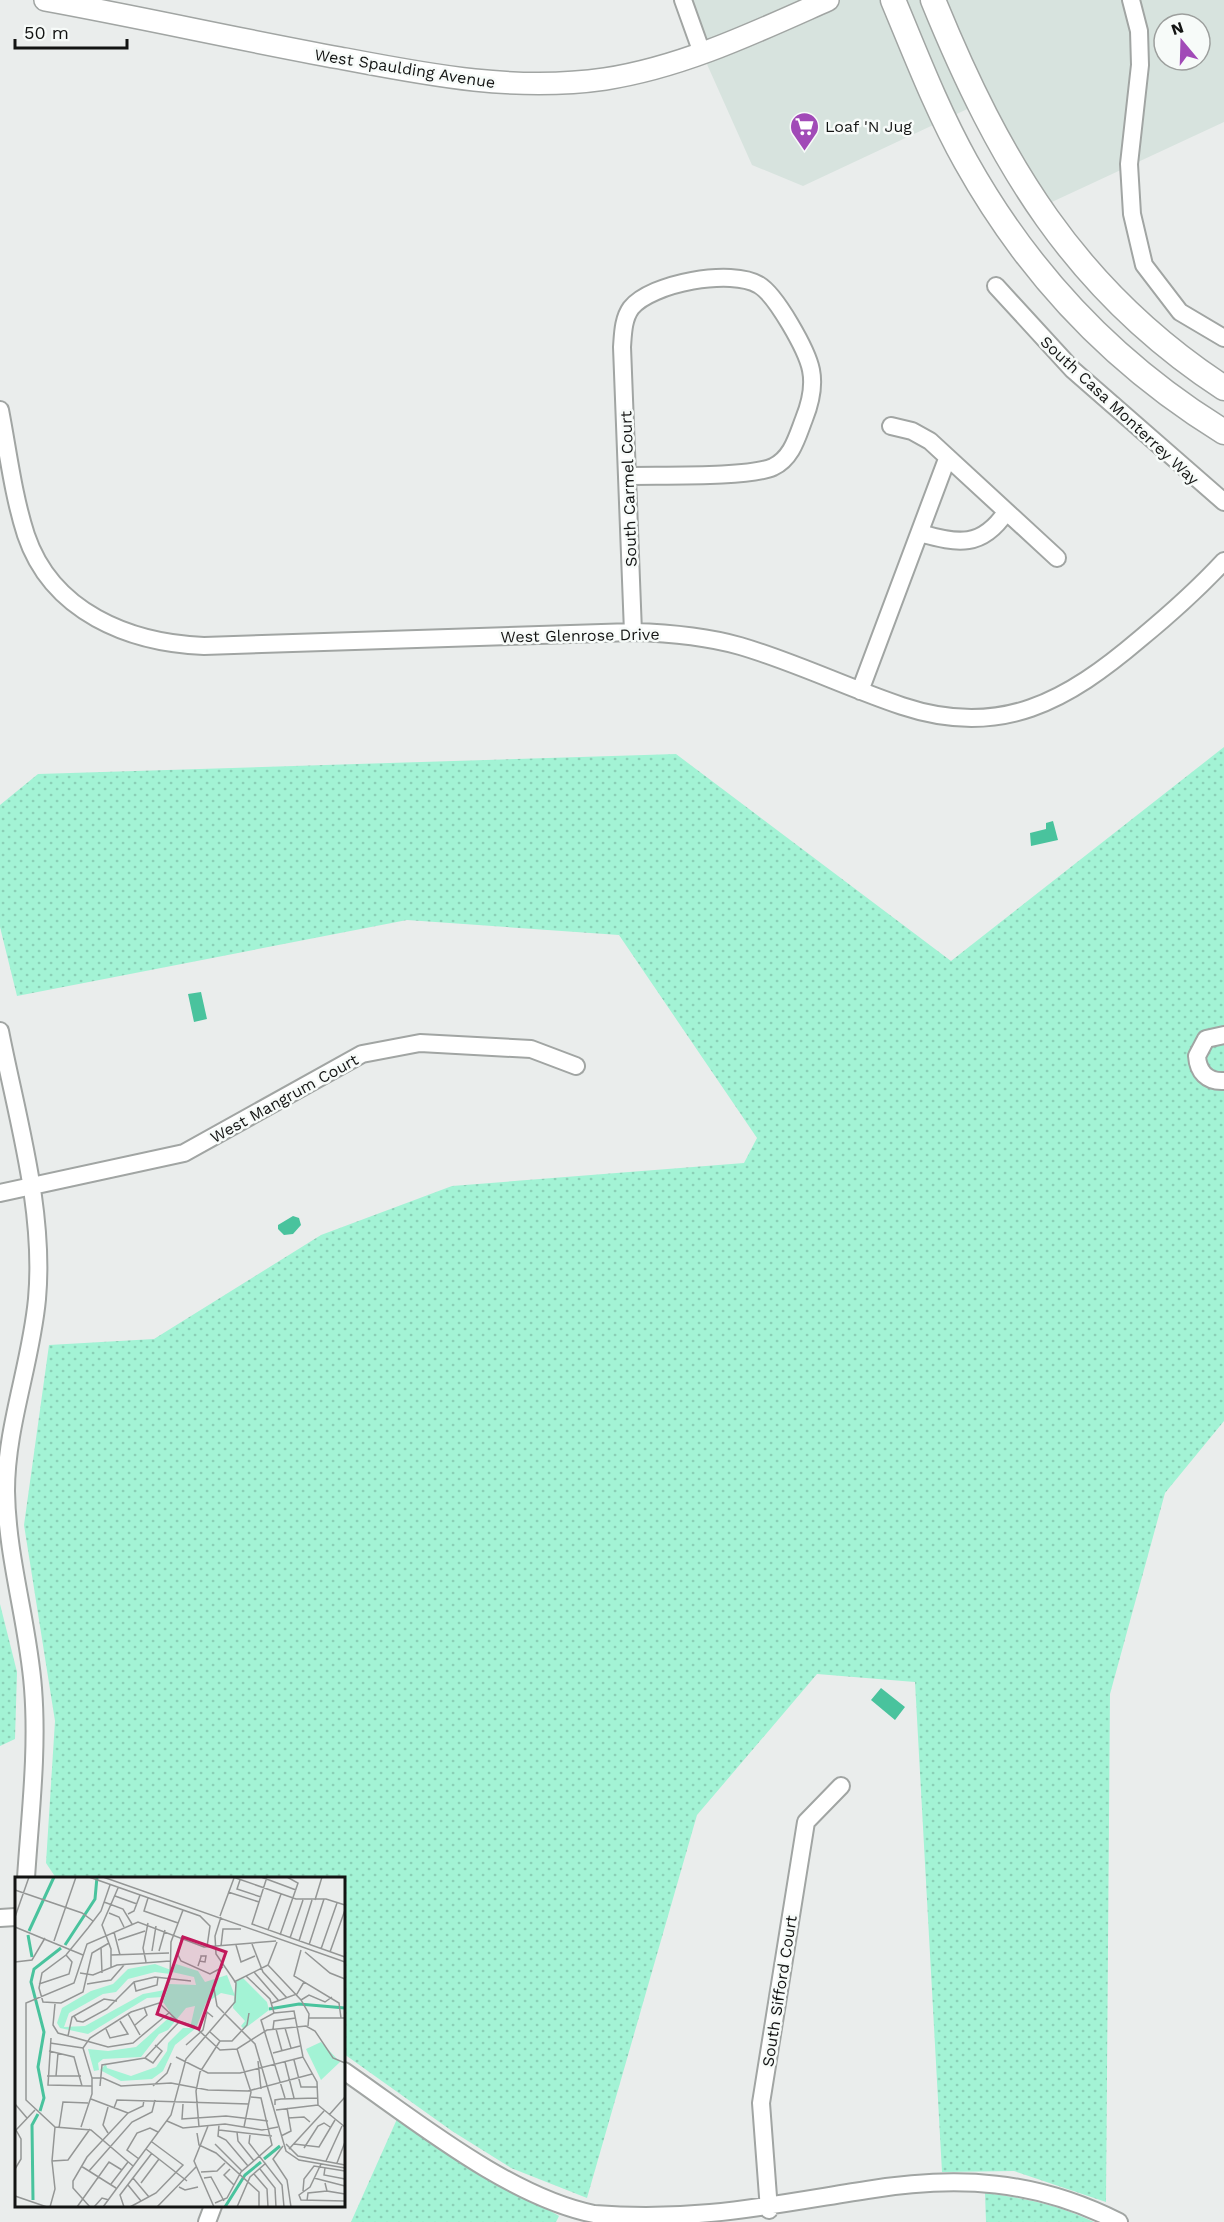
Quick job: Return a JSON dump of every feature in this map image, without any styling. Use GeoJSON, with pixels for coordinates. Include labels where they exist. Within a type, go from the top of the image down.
{"type":"FeatureCollection","features":[{"type":"Feature","properties":{"kind":"main road"},"geometry":{"type":"LineString","coordinates":[[893,0],[933,94],[965,159],[997,213],[1036,267],[1113,350],[1174,399],[1224,432]]}},
{"type":"Feature","properties":{"kind":"main road"},"geometry":{"type":"LineString","coordinates":[[933,0],[998,142],[1065,245],[1138,323],[1224,388]]}},
{"type":"Feature","properties":{"kind":"street","name":"West Spaulding Avenue"},"geometry":{"type":"LineString","coordinates":[[45,0],[421,74],[504,84],[605,79],[653,69],[702,53],[828,0]]}},
{"type":"Feature","properties":{"kind":"street"},"geometry":{"type":"LineString","coordinates":[[683,0],[702,53]]}},
{"type":"Feature","properties":{"kind":"street"},"geometry":{"type":"LineString","coordinates":[[1131,0],[1139,31],[1140,65],[1129,164],[1132,214],[1144,265],[1180,312],[1224,338]]}},
{"type":"Feature","properties":{"kind":"street","name":"South Carmel Court"},"geometry":{"type":"LineString","coordinates":[[627,476],[760,472],[787,458],[798,433],[812,389],[812,370],[806,354],[770,294],[759,285],[745,278],[728,276],[659,289],[641,298],[630,309],[624,325],[622,347],[633,632]]}},
{"type":"Feature","properties":{"kind":"street","name":"South Casa Monterrey Way"},"geometry":{"type":"LineString","coordinates":[[996,286],[1073,370],[1224,502]]}},
{"type":"Feature","properties":{"kind":"street","name":"West Glenrose Drive"},"geometry":{"type":"LineString","coordinates":[[0,410],[17,502],[27,537],[41,566],[62,593],[87,613],[112,628],[171,645],[204,646],[633,632],[680,634],[742,646],[904,707],[958,717],[987,717],[1021,712],[1055,700],[1086,682],[1174,611],[1224,561]]}},
{"type":"Feature","properties":{"kind":"street"},"geometry":{"type":"LineString","coordinates":[[891,426],[912,431],[930,441],[1057,558]]}},
{"type":"Feature","properties":{"kind":"street"},"geometry":{"type":"LineString","coordinates":[[860,691],[947,459]]}},
{"type":"Feature","properties":{"kind":"street"},"geometry":{"type":"LineString","coordinates":[[920,533],[945,540],[963,541],[982,538],[995,528],[1006,512]]}},
{"type":"Feature","properties":{"kind":"street"},"geometry":{"type":"LineString","coordinates":[[0,1031],[30,1187],[38,1246],[37,1300],[10,1441],[6,1488],[7,1530],[33,1689],[26,1877]]}},
{"type":"Feature","properties":{"kind":"street"},"geometry":{"type":"LineString","coordinates":[[1224,1035],[1206,1039],[1197,1056],[1203,1074],[1213,1080],[1224,1081]]}},
{"type":"Feature","properties":{"kind":"street","name":"West Mangrum Court"},"geometry":{"type":"LineString","coordinates":[[0,1193],[184,1153],[362,1054],[420,1043],[531,1049],[576,1066]]}},
{"type":"Feature","properties":{"kind":"street","name":"South Sifford Court"},"geometry":{"type":"LineString","coordinates":[[769,2210],[761,2103],[806,1822],[841,1785]]}},
{"type":"Feature","properties":{"kind":"street"},"geometry":{"type":"LineString","coordinates":[[0,1918],[15,1917]]}},
{"type":"Feature","properties":{"kind":"street"},"geometry":{"type":"LineString","coordinates":[[345,2073],[469,2157],[534,2192],[592,2213],[650,2222],[691,2221],[769,2210],[877,2188],[948,2182],[982,2182],[1034,2189],[1061,2197],[1119,2222]]}},
{"type":"Feature","properties":{"kind":"street"},"geometry":{"type":"LineString","coordinates":[[207,2222],[212,2207]]}},
{"type":"Feature","properties":{"kind":"shaded area"},"geometry":{"type":"Polygon","coordinates":[[[683,0],[1224,0],[1224,122],[1039,208],[978,104],[803,186],[752,165],[702,53],[683,0]]]}},
{"type":"Feature","properties":{"kind":"shaded area"},"geometry":{"type":"Polygon","coordinates":[[[1224,747],[1224,1421],[1165,1493],[1110,1694],[1106,2202],[1014,2171],[942,2172],[915,1682],[817,1674],[697,1815],[587,2198],[511,2168],[452,2131],[345,2055],[345,1877],[55,1877],[46,1863],[55,1721],[24,1525],[49,1345],[154,1339],[321,1235],[452,1186],[744,1163],[757,1138],[619,935],[407,920],[17,996],[0,927],[0,805],[38,774],[676,754],[951,961],[1224,747]]]}},
{"type":"Feature","properties":{"kind":"shaded area"},"geometry":{"type":"Polygon","coordinates":[[[1053,821],[1058,840],[1031,846],[1030,833],[1046,829],[1046,823],[1053,821]]]}},
{"type":"Feature","properties":{"kind":"shaded area"},"geometry":{"type":"Polygon","coordinates":[[[201,992],[207,1019],[194,1022],[188,994],[201,992]]]}},
{"type":"Feature","properties":{"kind":"shaded area"},"geometry":{"type":"Polygon","coordinates":[[[293,1216],[299,1218],[301,1225],[293,1234],[284,1235],[278,1229],[278,1225],[293,1216]]]}},
{"type":"Feature","properties":{"kind":"shaded area"},"geometry":{"type":"Polygon","coordinates":[[[0,1604],[17,1672],[15,1739],[0,1746],[0,1604]]]}},
{"type":"Feature","properties":{"kind":"shaded area"},"geometry":{"type":"Polygon","coordinates":[[[881,1688],[905,1707],[895,1720],[871,1700],[881,1688]]]}},
{"type":"Feature","properties":{"kind":"shaded area"},"geometry":{"type":"Polygon","coordinates":[[[397,2119],[559,2216],[556,2222],[351,2222],[397,2119]]]}},
{"type":"Feature","properties":{"kind":"shaded area"},"geometry":{"type":"Polygon","coordinates":[[[985,2193],[1041,2203],[1094,2222],[986,2222],[985,2193]]]}},
{"type":"Feature","properties":{"kind":"place","name":"Loaf 'N Jug"},"geometry":{"type":"Point","coordinates":[804,152]}}]}
